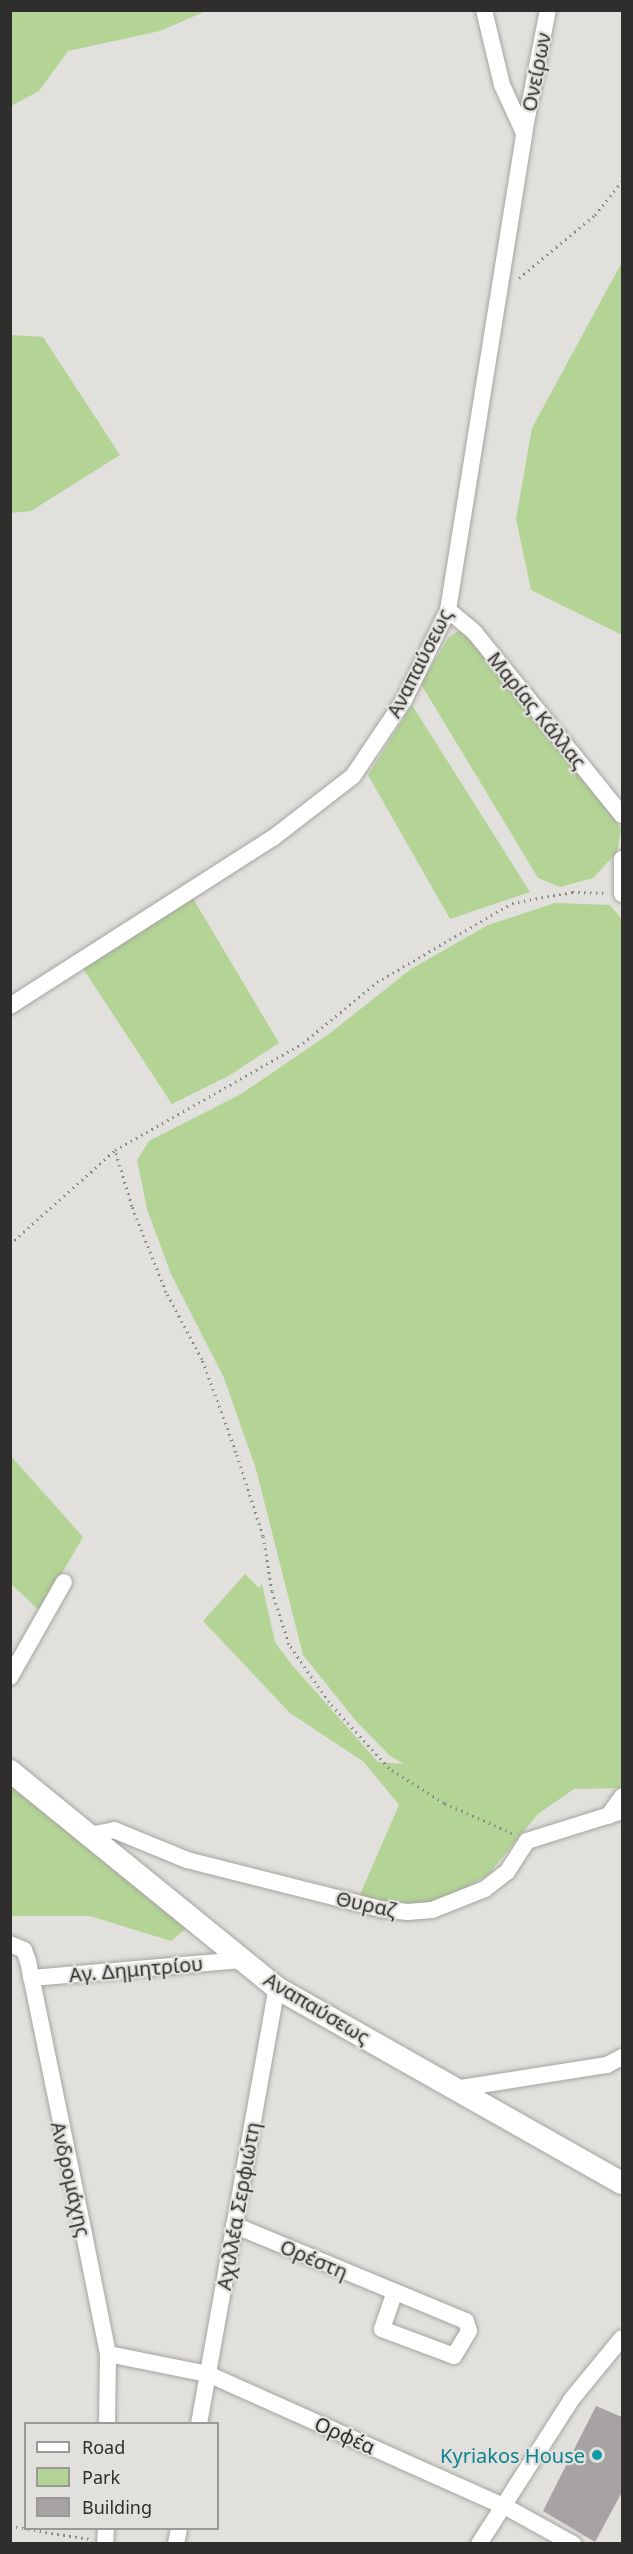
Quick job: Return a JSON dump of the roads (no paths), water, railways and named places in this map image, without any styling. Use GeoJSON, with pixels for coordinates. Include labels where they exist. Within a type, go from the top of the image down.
{"type":"FeatureCollection","features":[{"type":"Feature","properties":{"kind":"street"},"geometry":{"type":"LineString","coordinates":[[484,10],[502,85],[524,133]]}},
{"type":"Feature","properties":{"kind":"street","name":"Ονείρων"},"geometry":{"type":"LineString","coordinates":[[524,133],[548,10]]}},
{"type":"Feature","properties":{"kind":"street","name":"Αναπαύσεως"},"geometry":{"type":"LineString","coordinates":[[10,1006],[273,838],[353,776],[404,700],[448,610],[524,133]]}},
{"type":"Feature","properties":{"kind":"street","name":"Μαρίας Κάλλας"},"geometry":{"type":"LineString","coordinates":[[448,610],[475,633],[622,814]]}},
{"type":"Feature","properties":{"kind":"street"},"geometry":{"type":"LineString","coordinates":[[622,859],[622,894]]}},
{"type":"Feature","properties":{"kind":"street"},"geometry":{"type":"LineString","coordinates":[[10,1677],[64,1582]]}},
{"type":"Feature","properties":{"kind":"street","name":"Αναπαύσεως"},"geometry":{"type":"LineString","coordinates":[[10,1771],[277,1988],[461,2088],[622,2183]]}},
{"type":"Feature","properties":{"kind":"street"},"geometry":{"type":"LineString","coordinates":[[615,1814],[622,1797]]}},
{"type":"Feature","properties":{"kind":"street","name":"Θυραζ"},"geometry":{"type":"LineString","coordinates":[[89,1835],[114,1830],[187,1860],[380,1909],[408,1912],[432,1910],[485,1889],[507,1872],[527,1841],[615,1814]]}},
{"type":"Feature","properties":{"kind":"street","name":"Ανδρομάχης"},"geometry":{"type":"LineString","coordinates":[[10,1944],[24,1950],[108,2354],[107,2422]]}},
{"type":"Feature","properties":{"kind":"street","name":"Αγ. Δημητρίου"},"geometry":{"type":"LineString","coordinates":[[30,1978],[242,1960]]}},
{"type":"Feature","properties":{"kind":"street","name":"Αχιλλέα Σερφιώτη"},"geometry":{"type":"LineString","coordinates":[[199,2422],[277,1988]]}},
{"type":"Feature","properties":{"kind":"street"},"geometry":{"type":"LineString","coordinates":[[461,2088],[608,2065],[622,2057]]}},
{"type":"Feature","properties":{"kind":"street","name":"Ορέστη"},"geometry":{"type":"LineString","coordinates":[[234,2225],[466,2321],[469,2331],[454,2356],[382,2329],[395,2292]]}},
{"type":"Feature","properties":{"kind":"street"},"geometry":{"type":"LineString","coordinates":[[479,2544],[506,2506],[571,2400],[622,2338]]}},
{"type":"Feature","properties":{"kind":"street","name":"Ορφέα"},"geometry":{"type":"LineString","coordinates":[[108,2354],[208,2374],[506,2506],[573,2544]]}},
{"type":"Feature","properties":{"kind":"place","name":"Kyriakos House"},"geometry":{"type":"Point","coordinates":[597,2455]}}]}
